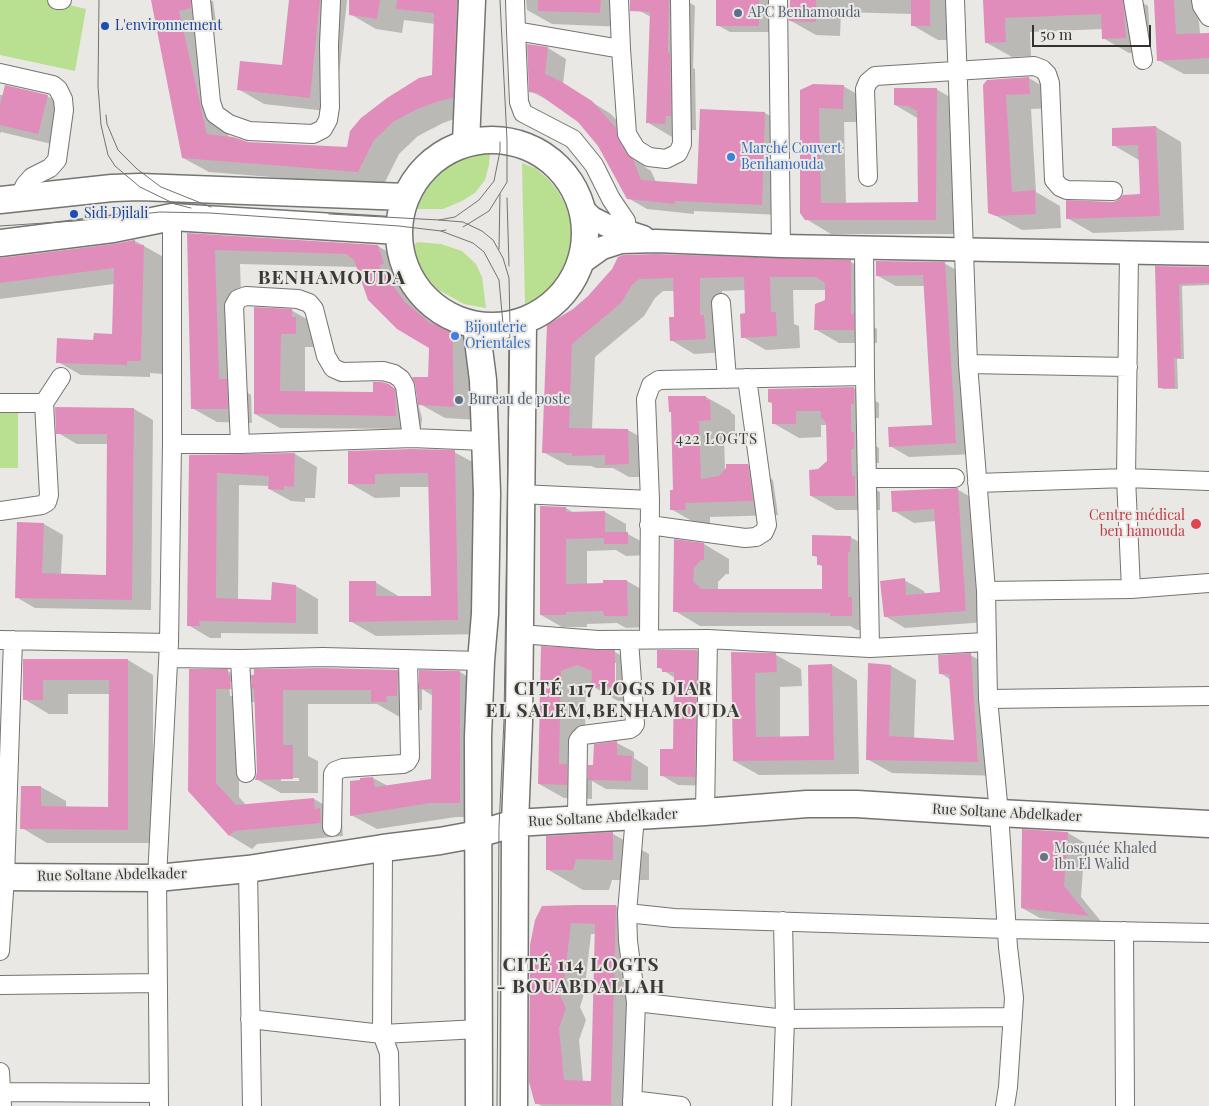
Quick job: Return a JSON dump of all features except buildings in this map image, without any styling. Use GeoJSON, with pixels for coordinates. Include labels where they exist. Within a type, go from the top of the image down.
{"type":"FeatureCollection","features":[{"type":"Feature","properties":{"kind":"main road"},"geometry":{"type":"LineString","coordinates":[[466,142],[472,0]]}},
{"type":"Feature","properties":{"kind":"main road"},"geometry":{"type":"LineString","coordinates":[[483,139],[507,140],[528,146],[541,153],[563,171],[575,189],[583,209],[586,236],[582,262],[568,288],[548,308],[523,322],[503,326],[476,325],[451,317],[429,302],[413,282],[402,258],[399,231],[400,218],[406,197],[420,173],[440,154],[466,142],[483,139]]}},
{"type":"Feature","properties":{"kind":"main road"},"geometry":{"type":"LineString","coordinates":[[9,199],[112,188],[140,187],[406,197]]}},
{"type":"Feature","properties":{"kind":"main road"},"geometry":{"type":"LineString","coordinates":[[0,243],[113,229],[172,218],[399,231]]}},
{"type":"Feature","properties":{"kind":"main road"},"geometry":{"type":"LineString","coordinates":[[514,1106],[515,822],[519,722],[523,322]]}},
{"type":"Feature","properties":{"kind":"main road"},"geometry":{"type":"LineString","coordinates":[[476,325],[483,372],[487,493],[485,614],[478,737],[479,1106]]}},
{"type":"Feature","properties":{"kind":"main road","name":"Rue Soltane Abdelkader"},"geometry":{"type":"LineString","coordinates":[[2,877],[157,878],[248,869],[478,834],[515,822],[706,812],[807,804],[856,804],[1209,824]]}},
{"type":"Feature","properties":{"kind":"street"},"geometry":{"type":"LineString","coordinates":[[57,0],[62,0]]}},
{"type":"Feature","properties":{"kind":"street"},"geometry":{"type":"LineString","coordinates":[[201,0],[211,102],[215,114],[229,124],[249,131],[313,134],[323,129],[328,120],[330,107],[329,45],[332,0]]}},
{"type":"Feature","properties":{"kind":"street"},"geometry":{"type":"LineString","coordinates":[[515,0],[519,102],[524,113],[573,139],[594,165],[611,199],[626,222],[627,232]]}},
{"type":"Feature","properties":{"kind":"street"},"geometry":{"type":"LineString","coordinates":[[619,0],[627,134],[636,149],[648,157],[666,159],[678,153],[682,144],[680,0]]}},
{"type":"Feature","properties":{"kind":"street"},"geometry":{"type":"LineString","coordinates":[[778,0],[780,246]]}},
{"type":"Feature","properties":{"kind":"street"},"geometry":{"type":"LineString","coordinates":[[955,0],[968,364],[986,591],[988,699],[1014,998],[1005,1106]]}},
{"type":"Feature","properties":{"kind":"street"},"geometry":{"type":"LineString","coordinates":[[1133,0],[1143,60]]}},
{"type":"Feature","properties":{"kind":"street"},"geometry":{"type":"LineString","coordinates":[[1202,0],[1202,6],[1209,17]]}},
{"type":"Feature","properties":{"kind":"street"},"geometry":{"type":"LineString","coordinates":[[516,32],[621,49]]}},
{"type":"Feature","properties":{"kind":"street"},"geometry":{"type":"LineString","coordinates":[[868,178],[865,89],[868,82],[875,76],[1034,66],[1047,74],[1050,83],[1054,180],[1060,187],[1067,190],[1113,191]]}},
{"type":"Feature","properties":{"kind":"street"},"geometry":{"type":"LineString","coordinates":[[0,73],[53,85],[58,89],[63,99],[64,110],[57,160],[50,168],[32,177],[9,199]]}},
{"type":"Feature","properties":{"kind":"street"},"geometry":{"type":"LineString","coordinates":[[583,209],[592,218],[606,225],[656,241]]}},
{"type":"Feature","properties":{"kind":"street"},"geometry":{"type":"LineString","coordinates":[[0,1092],[159,1100],[157,878],[169,650],[172,444],[172,218]]}},
{"type":"Feature","properties":{"kind":"street"},"geometry":{"type":"LineString","coordinates":[[582,262],[602,248],[621,242],[656,241],[965,251],[1209,254]]}},
{"type":"Feature","properties":{"kind":"street"},"geometry":{"type":"LineString","coordinates":[[864,247],[870,648]]}},
{"type":"Feature","properties":{"kind":"street"},"geometry":{"type":"LineString","coordinates":[[1129,253],[1126,478],[1131,589]]}},
{"type":"Feature","properties":{"kind":"street"},"geometry":{"type":"LineString","coordinates":[[240,444],[234,306],[238,299],[246,296],[298,299],[309,304],[314,309],[326,356],[333,368],[342,372],[383,371],[394,374],[401,379],[405,386],[412,438]]}},
{"type":"Feature","properties":{"kind":"street"},"geometry":{"type":"LineString","coordinates":[[721,303],[727,379]]}},
{"type":"Feature","properties":{"kind":"street"},"geometry":{"type":"LineString","coordinates":[[968,364],[1128,367]]}},
{"type":"Feature","properties":{"kind":"street"},"geometry":{"type":"LineString","coordinates":[[649,639],[650,500],[646,399],[651,385],[659,380],[865,376]]}},
{"type":"Feature","properties":{"kind":"street"},"geometry":{"type":"LineString","coordinates":[[0,511],[42,505],[47,502],[49,495],[44,403],[62,377]]}},
{"type":"Feature","properties":{"kind":"street"},"geometry":{"type":"LineString","coordinates":[[650,526],[745,538],[756,537],[764,532],[767,525],[748,378]]}},
{"type":"Feature","properties":{"kind":"street"},"geometry":{"type":"LineString","coordinates":[[0,403],[44,403]]}},
{"type":"Feature","properties":{"kind":"street"},"geometry":{"type":"LineString","coordinates":[[172,444],[240,444],[412,438],[485,440]]}},
{"type":"Feature","properties":{"kind":"street"},"geometry":{"type":"LineString","coordinates":[[867,478],[955,478]]}},
{"type":"Feature","properties":{"kind":"street"},"geometry":{"type":"LineString","coordinates":[[977,483],[1126,478],[1209,481]]}},
{"type":"Feature","properties":{"kind":"street"},"geometry":{"type":"LineString","coordinates":[[520,494],[650,500]]}},
{"type":"Feature","properties":{"kind":"street"},"geometry":{"type":"LineString","coordinates":[[986,591],[1131,589],[1209,583]]}},
{"type":"Feature","properties":{"kind":"street"},"geometry":{"type":"LineString","coordinates":[[520,634],[598,640],[708,639],[870,648],[987,642]]}},
{"type":"Feature","properties":{"kind":"street"},"geometry":{"type":"LineString","coordinates":[[706,812],[708,639]]}},
{"type":"Feature","properties":{"kind":"street"},"geometry":{"type":"LineString","coordinates":[[0,951],[7,640],[169,650],[240,659],[323,657],[481,661]]}},
{"type":"Feature","properties":{"kind":"street"},"geometry":{"type":"LineString","coordinates":[[577,819],[578,741],[583,735],[630,729],[635,724],[629,640]]}},
{"type":"Feature","properties":{"kind":"street"},"geometry":{"type":"LineString","coordinates":[[332,827],[333,774],[335,771],[343,768],[403,764],[410,757],[408,658]]}},
{"type":"Feature","properties":{"kind":"street"},"geometry":{"type":"LineString","coordinates":[[240,659],[246,773]]}},
{"type":"Feature","properties":{"kind":"street"},"geometry":{"type":"LineString","coordinates":[[988,699],[1209,696]]}},
{"type":"Feature","properties":{"kind":"street"},"geometry":{"type":"LineString","coordinates":[[635,816],[627,914],[628,940],[636,1002],[632,1103],[681,1106]]}},
{"type":"Feature","properties":{"kind":"street"},"geometry":{"type":"LineString","coordinates":[[382,848],[382,1034],[389,1053],[390,1106]]}},
{"type":"Feature","properties":{"kind":"street"},"geometry":{"type":"LineString","coordinates":[[248,869],[252,1106]]}},
{"type":"Feature","properties":{"kind":"street"},"geometry":{"type":"LineString","coordinates":[[627,914],[674,918],[1007,929],[1209,933]]}},
{"type":"Feature","properties":{"kind":"street"},"geometry":{"type":"LineString","coordinates":[[782,1106],[785,1019],[783,921]]}},
{"type":"Feature","properties":{"kind":"street"},"geometry":{"type":"LineString","coordinates":[[1124,931],[1125,1106]]}},
{"type":"Feature","properties":{"kind":"street"},"geometry":{"type":"LineString","coordinates":[[0,986],[158,983]]}},
{"type":"Feature","properties":{"kind":"street"},"geometry":{"type":"LineString","coordinates":[[636,1002],[785,1019],[1013,1017]]}},
{"type":"Feature","properties":{"kind":"street"},"geometry":{"type":"LineString","coordinates":[[250,1019],[382,1034],[480,1029]]}},
{"type":"Feature","properties":{"kind":"street"},"geometry":{"type":"LineString","coordinates":[[0,1072],[2,1106]]}},
{"type":"Feature","properties":{"kind":"green space"},"geometry":{"type":"Polygon","coordinates":[[[0,0],[49,0],[86,9],[75,71],[0,55],[0,0]]]}},
{"type":"Feature","properties":{"kind":"green space"},"geometry":{"type":"Polygon","coordinates":[[[490,150],[485,180],[475,193],[443,209],[413,209],[424,189],[445,166],[468,155],[490,150]]]}},
{"type":"Feature","properties":{"kind":"green space"},"geometry":{"type":"Polygon","coordinates":[[[522,163],[535,168],[557,190],[566,206],[571,236],[568,255],[561,271],[551,286],[536,299],[525,304],[522,163]]]}},
{"type":"Feature","properties":{"kind":"green space"},"geometry":{"type":"Polygon","coordinates":[[[417,242],[441,244],[462,251],[476,264],[482,277],[486,308],[464,304],[437,289],[425,275],[418,262],[414,246],[417,242]]]}},
{"type":"Feature","properties":{"kind":"green space"},"geometry":{"type":"Polygon","coordinates":[[[0,410],[18,410],[18,468],[0,468],[0,410]]]}},
{"type":"Feature","properties":{"kind":"tram line"},"geometry":{"type":"LineString","coordinates":[[99,0],[98,86],[101,125],[108,155],[115,166],[140,187],[175,204],[191,208]]}},
{"type":"Feature","properties":{"kind":"tram line"},"geometry":{"type":"LineString","coordinates":[[463,227],[489,211],[507,182],[507,140],[500,0]]}},
{"type":"Feature","properties":{"kind":"tram line"},"geometry":{"type":"LineString","coordinates":[[106,115],[107,124],[118,150],[137,169],[161,187],[211,207]]}},
{"type":"Feature","properties":{"kind":"tram line"},"geometry":{"type":"LineString","coordinates":[[329,214],[439,220],[455,217],[479,200],[494,181],[500,142]]}},
{"type":"Feature","properties":{"kind":"tram line"},"geometry":{"type":"LineString","coordinates":[[499,249],[500,194]]}},
{"type":"Feature","properties":{"kind":"tram line"},"geometry":{"type":"LineString","coordinates":[[507,198],[509,266]]}},
{"type":"Feature","properties":{"kind":"tram line"},"geometry":{"type":"LineString","coordinates":[[0,226],[75,221],[160,212],[210,213],[446,230]]}},
{"type":"Feature","properties":{"kind":"tram line"},"geometry":{"type":"LineString","coordinates":[[439,220],[463,222],[482,231],[493,240],[503,258],[509,278],[510,325],[504,720],[499,827],[497,1106]]}},
{"type":"Feature","properties":{"kind":"tram line"},"geometry":{"type":"LineString","coordinates":[[441,231],[473,243],[484,252],[499,280],[503,324]]}},
{"type":"Feature","properties":{"kind":"place","name":"APC Benhamouda"},"geometry":{"type":"Point","coordinates":[738,13]}},
{"type":"Feature","properties":{"kind":"place","name":"L'environnement"},"geometry":{"type":"Point","coordinates":[105,26]}},
{"type":"Feature","properties":{"kind":"place","name":"Marché Couvert Benhamouda"},"geometry":{"type":"Point","coordinates":[731,157]}},
{"type":"Feature","properties":{"kind":"place","name":"Sidi Djilali"},"geometry":{"type":"Point","coordinates":[74,214]}},
{"type":"Feature","properties":{"kind":"place","name":"Bijouterie Orientales"},"geometry":{"type":"Point","coordinates":[455,336]}},
{"type":"Feature","properties":{"kind":"place","name":"Bureau de poste"},"geometry":{"type":"Point","coordinates":[459,400]}},
{"type":"Feature","properties":{"kind":"place","name":"Centre médical ben hamouda"},"geometry":{"type":"Point","coordinates":[1196,524]}},
{"type":"Feature","properties":{"kind":"place","name":"Mosquée Khaled Ibn El Walid"},"geometry":{"type":"Point","coordinates":[1044,857]}},
{"type":"Feature","properties":{"kind":"district","name":"BENHAMOUDA"},"geometry":{"type":"Point","coordinates":[332,278]}},
{"type":"Feature","properties":{"kind":"district","name":"422 LOGTS"},"geometry":{"type":"Point","coordinates":[717,439]}},
{"type":"Feature","properties":{"kind":"district","name":"CITÉ 117 LOGS DIAR EL SALEM,BENHAMOUDA"},"geometry":{"type":"Point","coordinates":[613,700]}},
{"type":"Feature","properties":{"kind":"district","name":"CITÉ 114 LOGTS - BOUABDALLAH"},"geometry":{"type":"Point","coordinates":[581,976]}}]}
